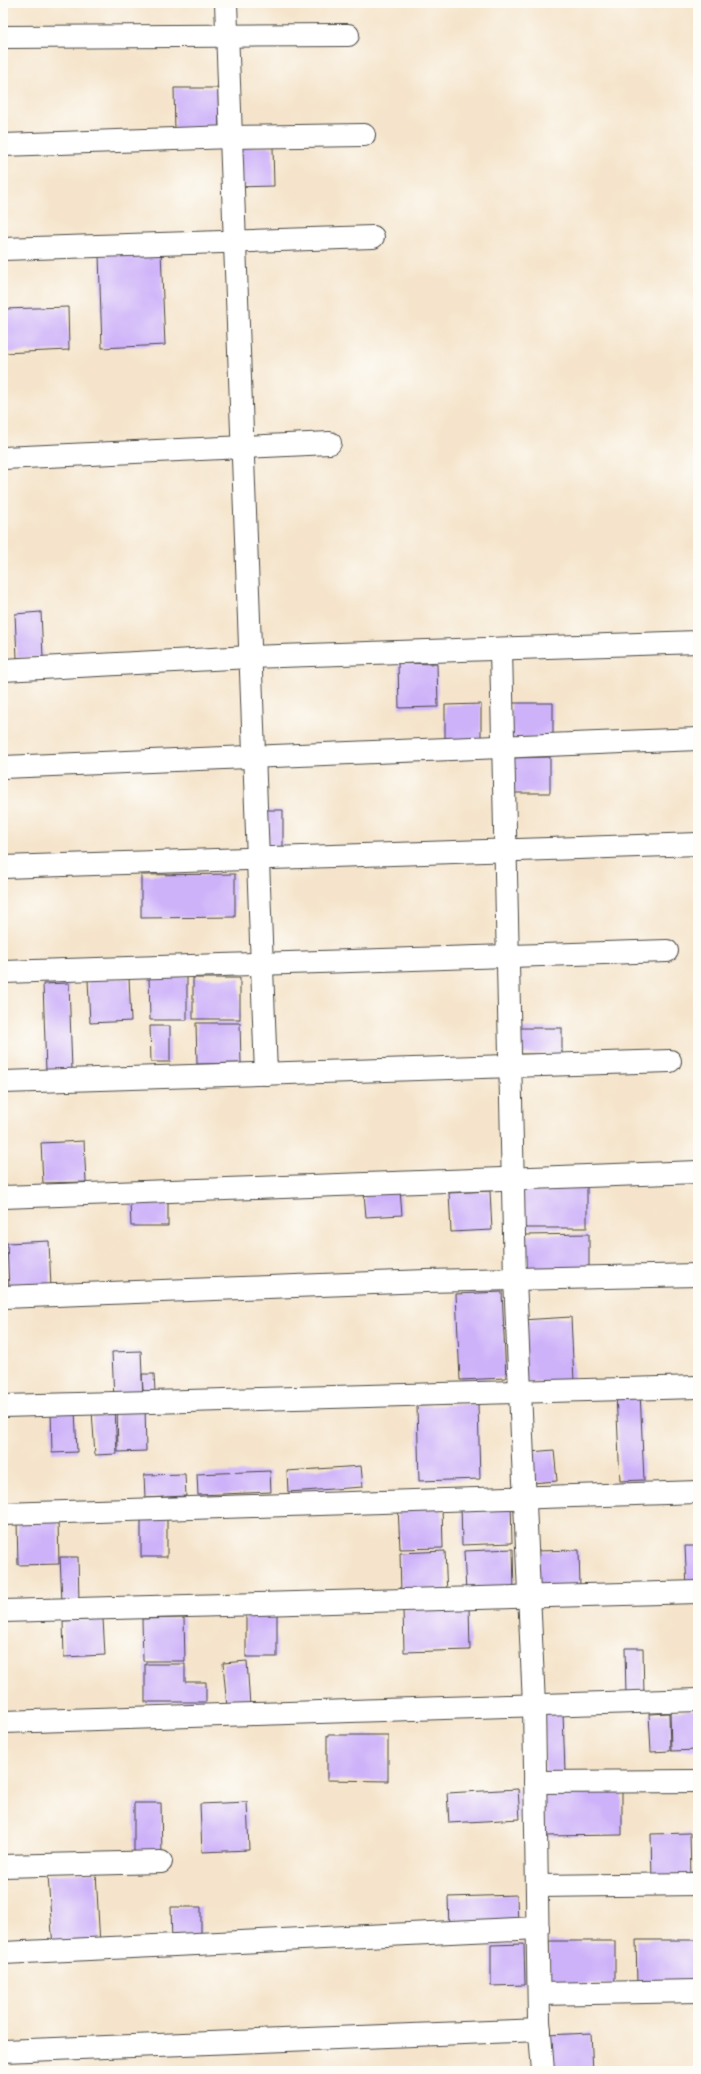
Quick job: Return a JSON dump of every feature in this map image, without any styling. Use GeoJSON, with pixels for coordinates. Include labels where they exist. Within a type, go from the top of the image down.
{"type":"FeatureCollection","features":[{"type":"Feature","properties":{"kind":"street"},"geometry":{"type":"LineString","coordinates":[[226,3],[266,1074]]}},
{"type":"Feature","properties":{"kind":"street"},"geometry":{"type":"LineString","coordinates":[[3,37],[348,35]]}},
{"type":"Feature","properties":{"kind":"street"},"geometry":{"type":"LineString","coordinates":[[3,145],[231,137],[364,135]]}},
{"type":"Feature","properties":{"kind":"street"},"geometry":{"type":"LineString","coordinates":[[3,249],[373,237]]}},
{"type":"Feature","properties":{"kind":"street"},"geometry":{"type":"LineString","coordinates":[[3,458],[330,443]]}},
{"type":"Feature","properties":{"kind":"street"},"geometry":{"type":"LineString","coordinates":[[3,670],[250,657],[698,642]]}},
{"type":"Feature","properties":{"kind":"street"},"geometry":{"type":"LineString","coordinates":[[501,648],[514,1179],[515,1279],[534,1705],[539,1994],[543,2071]]}},
{"type":"Feature","properties":{"kind":"street"},"geometry":{"type":"LineString","coordinates":[[3,766],[254,758],[698,739]]}},
{"type":"Feature","properties":{"kind":"street"},"geometry":{"type":"LineString","coordinates":[[3,867],[506,852],[698,844]]}},
{"type":"Feature","properties":{"kind":"street"},"geometry":{"type":"LineString","coordinates":[[3,972],[667,951]]}},
{"type":"Feature","properties":{"kind":"street"},"geometry":{"type":"LineString","coordinates":[[3,1082],[670,1060]]}},
{"type":"Feature","properties":{"kind":"street"},"geometry":{"type":"LineString","coordinates":[[3,1197],[698,1172]]}},
{"type":"Feature","properties":{"kind":"street"},"geometry":{"type":"LineString","coordinates":[[3,1297],[515,1279],[698,1275]]}},
{"type":"Feature","properties":{"kind":"street"},"geometry":{"type":"LineString","coordinates":[[3,1406],[698,1387]]}},
{"type":"Feature","properties":{"kind":"street"},"geometry":{"type":"LineString","coordinates":[[3,1514],[698,1492]]}},
{"type":"Feature","properties":{"kind":"street"},"geometry":{"type":"LineString","coordinates":[[3,1611],[698,1592]]}},
{"type":"Feature","properties":{"kind":"street"},"geometry":{"type":"LineString","coordinates":[[3,1722],[698,1700]]}},
{"type":"Feature","properties":{"kind":"street"},"geometry":{"type":"LineString","coordinates":[[535,1782],[698,1781]]}},
{"type":"Feature","properties":{"kind":"street"},"geometry":{"type":"LineString","coordinates":[[3,1866],[160,1862]]}},
{"type":"Feature","properties":{"kind":"street"},"geometry":{"type":"LineString","coordinates":[[537,1886],[698,1884]]}},
{"type":"Feature","properties":{"kind":"street"},"geometry":{"type":"LineString","coordinates":[[3,1953],[538,1928]]}},
{"type":"Feature","properties":{"kind":"street"},"geometry":{"type":"LineString","coordinates":[[539,1994],[698,1991]]}},
{"type":"Feature","properties":{"kind":"street"},"geometry":{"type":"LineString","coordinates":[[3,2051],[540,2030]]}},
{"type":"Feature","properties":{"kind":"building"},"geometry":{"type":"Polygon","coordinates":[[[174,88],[218,88],[219,132],[175,132],[174,88]]]}},
{"type":"Feature","properties":{"kind":"building"},"geometry":{"type":"Polygon","coordinates":[[[234,147],[273,147],[274,186],[235,187],[234,147]]]}},
{"type":"Feature","properties":{"kind":"building"},"geometry":{"type":"Polygon","coordinates":[[[161,252],[165,345],[102,348],[99,255],[161,252]]]}},
{"type":"Feature","properties":{"kind":"building"},"geometry":{"type":"Polygon","coordinates":[[[68,307],[69,350],[3,353],[3,309],[68,307]]]}},
{"type":"Feature","properties":{"kind":"building"},"geometry":{"type":"Polygon","coordinates":[[[41,612],[43,657],[17,658],[15,614],[41,612]]]}},
{"type":"Feature","properties":{"kind":"building"},"geometry":{"type":"Polygon","coordinates":[[[398,663],[437,664],[438,707],[399,708],[398,663]]]}},
{"type":"Feature","properties":{"kind":"building"},"geometry":{"type":"Polygon","coordinates":[[[511,703],[553,703],[553,738],[511,739],[511,703]]]}},
{"type":"Feature","properties":{"kind":"building"},"geometry":{"type":"Polygon","coordinates":[[[481,704],[481,744],[445,745],[445,705],[481,704]]]}},
{"type":"Feature","properties":{"kind":"building"},"geometry":{"type":"Polygon","coordinates":[[[550,757],[550,793],[510,793],[510,758],[550,757]]]}},
{"type":"Feature","properties":{"kind":"building"},"geometry":{"type":"Polygon","coordinates":[[[260,810],[283,810],[283,854],[260,853],[260,810]]]}},
{"type":"Feature","properties":{"kind":"building"},"geometry":{"type":"Polygon","coordinates":[[[235,874],[235,917],[141,918],[141,875],[235,874]]]}},
{"type":"Feature","properties":{"kind":"building"},"geometry":{"type":"Polygon","coordinates":[[[149,976],[187,976],[187,1020],[150,1020],[149,976]]]}},
{"type":"Feature","properties":{"kind":"building"},"geometry":{"type":"Polygon","coordinates":[[[129,978],[131,1021],[90,1023],[88,980],[129,978]]]}},
{"type":"Feature","properties":{"kind":"building"},"geometry":{"type":"Polygon","coordinates":[[[193,978],[240,978],[240,1019],[193,1019],[193,978]]]}},
{"type":"Feature","properties":{"kind":"building"},"geometry":{"type":"Polygon","coordinates":[[[69,983],[72,1070],[46,1071],[43,984],[69,983]]]}},
{"type":"Feature","properties":{"kind":"building"},"geometry":{"type":"Polygon","coordinates":[[[196,1023],[240,1023],[241,1063],[197,1064],[196,1023]]]}},
{"type":"Feature","properties":{"kind":"building"},"geometry":{"type":"Polygon","coordinates":[[[150,1026],[170,1026],[170,1062],[151,1062],[150,1026]]]}},
{"type":"Feature","properties":{"kind":"building"},"geometry":{"type":"Polygon","coordinates":[[[518,1028],[562,1028],[562,1054],[518,1054],[518,1028]]]}},
{"type":"Feature","properties":{"kind":"building"},"geometry":{"type":"Polygon","coordinates":[[[84,1141],[86,1182],[43,1183],[41,1143],[84,1141]]]}},
{"type":"Feature","properties":{"kind":"building"},"geometry":{"type":"Polygon","coordinates":[[[587,1187],[587,1228],[522,1228],[521,1188],[587,1187]]]}},
{"type":"Feature","properties":{"kind":"building"},"geometry":{"type":"Polygon","coordinates":[[[400,1191],[402,1215],[366,1217],[364,1194],[400,1191]]]}},
{"type":"Feature","properties":{"kind":"building"},"geometry":{"type":"Polygon","coordinates":[[[490,1191],[492,1230],[451,1232],[449,1193],[490,1191]]]}},
{"type":"Feature","properties":{"kind":"building"},"geometry":{"type":"Polygon","coordinates":[[[168,1200],[168,1226],[131,1226],[130,1201],[168,1200]]]}},
{"type":"Feature","properties":{"kind":"building"},"geometry":{"type":"Polygon","coordinates":[[[589,1234],[589,1271],[524,1272],[524,1235],[589,1234]]]}},
{"type":"Feature","properties":{"kind":"building"},"geometry":{"type":"Polygon","coordinates":[[[49,1241],[51,1288],[9,1290],[7,1243],[49,1241]]]}},
{"type":"Feature","properties":{"kind":"building"},"geometry":{"type":"Polygon","coordinates":[[[502,1292],[506,1378],[460,1380],[456,1294],[502,1292]]]}},
{"type":"Feature","properties":{"kind":"building"},"geometry":{"type":"Polygon","coordinates":[[[571,1317],[574,1382],[524,1383],[521,1320],[571,1317]]]}},
{"type":"Feature","properties":{"kind":"building"},"geometry":{"type":"Polygon","coordinates":[[[141,1351],[143,1399],[114,1400],[112,1352],[141,1351]]]}},
{"type":"Feature","properties":{"kind":"building"},"geometry":{"type":"Polygon","coordinates":[[[142,1374],[154,1374],[155,1391],[143,1391],[142,1374]]]}},
{"type":"Feature","properties":{"kind":"building"},"geometry":{"type":"Polygon","coordinates":[[[640,1392],[644,1480],[620,1481],[616,1393],[640,1392]]]}},
{"type":"Feature","properties":{"kind":"building"},"geometry":{"type":"Polygon","coordinates":[[[478,1404],[480,1479],[419,1481],[417,1406],[478,1404]]]}},
{"type":"Feature","properties":{"kind":"building"},"geometry":{"type":"Polygon","coordinates":[[[117,1406],[145,1406],[146,1451],[118,1452],[117,1406]]]}},
{"type":"Feature","properties":{"kind":"building"},"geometry":{"type":"Polygon","coordinates":[[[115,1409],[117,1454],[95,1455],[92,1411],[115,1409]]]}},
{"type":"Feature","properties":{"kind":"building"},"geometry":{"type":"Polygon","coordinates":[[[75,1410],[77,1452],[52,1453],[51,1411],[75,1410]]]}},
{"type":"Feature","properties":{"kind":"building"},"geometry":{"type":"Polygon","coordinates":[[[554,1450],[557,1481],[532,1483],[530,1452],[554,1450]]]}},
{"type":"Feature","properties":{"kind":"building"},"geometry":{"type":"Polygon","coordinates":[[[361,1466],[363,1487],[288,1492],[287,1471],[361,1466]]]}},
{"type":"Feature","properties":{"kind":"building"},"geometry":{"type":"Polygon","coordinates":[[[270,1471],[271,1492],[198,1495],[197,1474],[270,1471]]]}},
{"type":"Feature","properties":{"kind":"building"},"geometry":{"type":"Polygon","coordinates":[[[185,1474],[186,1496],[145,1498],[144,1475],[185,1474]]]}},
{"type":"Feature","properties":{"kind":"building"},"geometry":{"type":"Polygon","coordinates":[[[511,1501],[512,1543],[462,1545],[461,1502],[511,1501]]]}},
{"type":"Feature","properties":{"kind":"building"},"geometry":{"type":"Polygon","coordinates":[[[442,1505],[443,1548],[400,1549],[398,1506],[442,1505]]]}},
{"type":"Feature","properties":{"kind":"building"},"geometry":{"type":"Polygon","coordinates":[[[141,1513],[167,1513],[167,1557],[141,1557],[141,1513]]]}},
{"type":"Feature","properties":{"kind":"building"},"geometry":{"type":"Polygon","coordinates":[[[58,1520],[59,1564],[18,1565],[17,1521],[58,1520]]]}},
{"type":"Feature","properties":{"kind":"building"},"geometry":{"type":"Polygon","coordinates":[[[685,1546],[698,1546],[698,1589],[687,1589],[685,1546]]]}},
{"type":"Feature","properties":{"kind":"building"},"geometry":{"type":"Polygon","coordinates":[[[513,1549],[514,1592],[466,1593],[464,1551],[513,1549]]]}},
{"type":"Feature","properties":{"kind":"building"},"geometry":{"type":"Polygon","coordinates":[[[579,1550],[580,1587],[536,1589],[535,1551],[579,1550]]]}},
{"type":"Feature","properties":{"kind":"building"},"geometry":{"type":"Polygon","coordinates":[[[445,1551],[447,1594],[401,1596],[400,1553],[445,1551]]]}},
{"type":"Feature","properties":{"kind":"building"},"geometry":{"type":"Polygon","coordinates":[[[60,1557],[78,1557],[79,1602],[62,1602],[60,1557]]]}},
{"type":"Feature","properties":{"kind":"building"},"geometry":{"type":"Polygon","coordinates":[[[469,1606],[470,1650],[404,1652],[403,1609],[469,1606]]]}},
{"type":"Feature","properties":{"kind":"building"},"geometry":{"type":"Polygon","coordinates":[[[246,1614],[277,1614],[277,1657],[246,1657],[246,1614]]]}},
{"type":"Feature","properties":{"kind":"building"},"geometry":{"type":"Polygon","coordinates":[[[184,1618],[185,1661],[143,1661],[142,1619],[184,1618]]]}},
{"type":"Feature","properties":{"kind":"building"},"geometry":{"type":"Polygon","coordinates":[[[103,1619],[105,1655],[64,1657],[63,1621],[103,1619]]]}},
{"type":"Feature","properties":{"kind":"building"},"geometry":{"type":"Polygon","coordinates":[[[625,1648],[643,1648],[644,1696],[626,1697],[625,1648]]]}},
{"type":"Feature","properties":{"kind":"building"},"geometry":{"type":"Polygon","coordinates":[[[247,1661],[250,1706],[227,1708],[223,1663],[247,1661]]]}},
{"type":"Feature","properties":{"kind":"building"},"geometry":{"type":"Polygon","coordinates":[[[145,1664],[185,1664],[185,1682],[206,1682],[206,1702],[145,1702],[145,1664]]]}},
{"type":"Feature","properties":{"kind":"building"},"geometry":{"type":"Polygon","coordinates":[[[698,1710],[698,1750],[671,1751],[670,1711],[698,1710]]]}},
{"type":"Feature","properties":{"kind":"building"},"geometry":{"type":"Polygon","coordinates":[[[543,1712],[563,1712],[565,1773],[545,1773],[543,1712]]]}},
{"type":"Feature","properties":{"kind":"building"},"geometry":{"type":"Polygon","coordinates":[[[669,1713],[670,1751],[651,1752],[649,1714],[669,1713]]]}},
{"type":"Feature","properties":{"kind":"building"},"geometry":{"type":"Polygon","coordinates":[[[327,1735],[388,1735],[388,1781],[327,1780],[327,1735]]]}},
{"type":"Feature","properties":{"kind":"building"},"geometry":{"type":"Polygon","coordinates":[[[518,1789],[520,1819],[449,1823],[447,1793],[518,1789]]]}},
{"type":"Feature","properties":{"kind":"building"},"geometry":{"type":"Polygon","coordinates":[[[543,1789],[622,1789],[622,1835],[543,1836],[543,1789]]]}},
{"type":"Feature","properties":{"kind":"building"},"geometry":{"type":"Polygon","coordinates":[[[247,1802],[249,1850],[202,1852],[200,1804],[247,1802]]]}},
{"type":"Feature","properties":{"kind":"building"},"geometry":{"type":"Polygon","coordinates":[[[134,1803],[161,1803],[162,1856],[134,1856],[134,1803]]]}},
{"type":"Feature","properties":{"kind":"building"},"geometry":{"type":"Polygon","coordinates":[[[690,1833],[691,1878],[652,1880],[651,1834],[690,1833]]]}},
{"type":"Feature","properties":{"kind":"building"},"geometry":{"type":"Polygon","coordinates":[[[96,1872],[100,1946],[53,1949],[48,1875],[96,1872]]]}},
{"type":"Feature","properties":{"kind":"building"},"geometry":{"type":"Polygon","coordinates":[[[517,1895],[518,1927],[449,1928],[448,1897],[517,1895]]]}},
{"type":"Feature","properties":{"kind":"building"},"geometry":{"type":"Polygon","coordinates":[[[171,1907],[201,1907],[201,1943],[172,1943],[171,1907]]]}},
{"type":"Feature","properties":{"kind":"building"},"geometry":{"type":"Polygon","coordinates":[[[636,1940],[697,1940],[698,1984],[637,1984],[636,1940]]]}},
{"type":"Feature","properties":{"kind":"building"},"geometry":{"type":"Polygon","coordinates":[[[549,1941],[615,1941],[615,1984],[549,1984],[549,1941]]]}},
{"type":"Feature","properties":{"kind":"building"},"geometry":{"type":"Polygon","coordinates":[[[524,1944],[525,1985],[491,1986],[491,1945],[524,1944]]]}},
{"type":"Feature","properties":{"kind":"building"},"geometry":{"type":"Polygon","coordinates":[[[591,2033],[593,2071],[548,2071],[546,2035],[591,2033]]]}}]}
